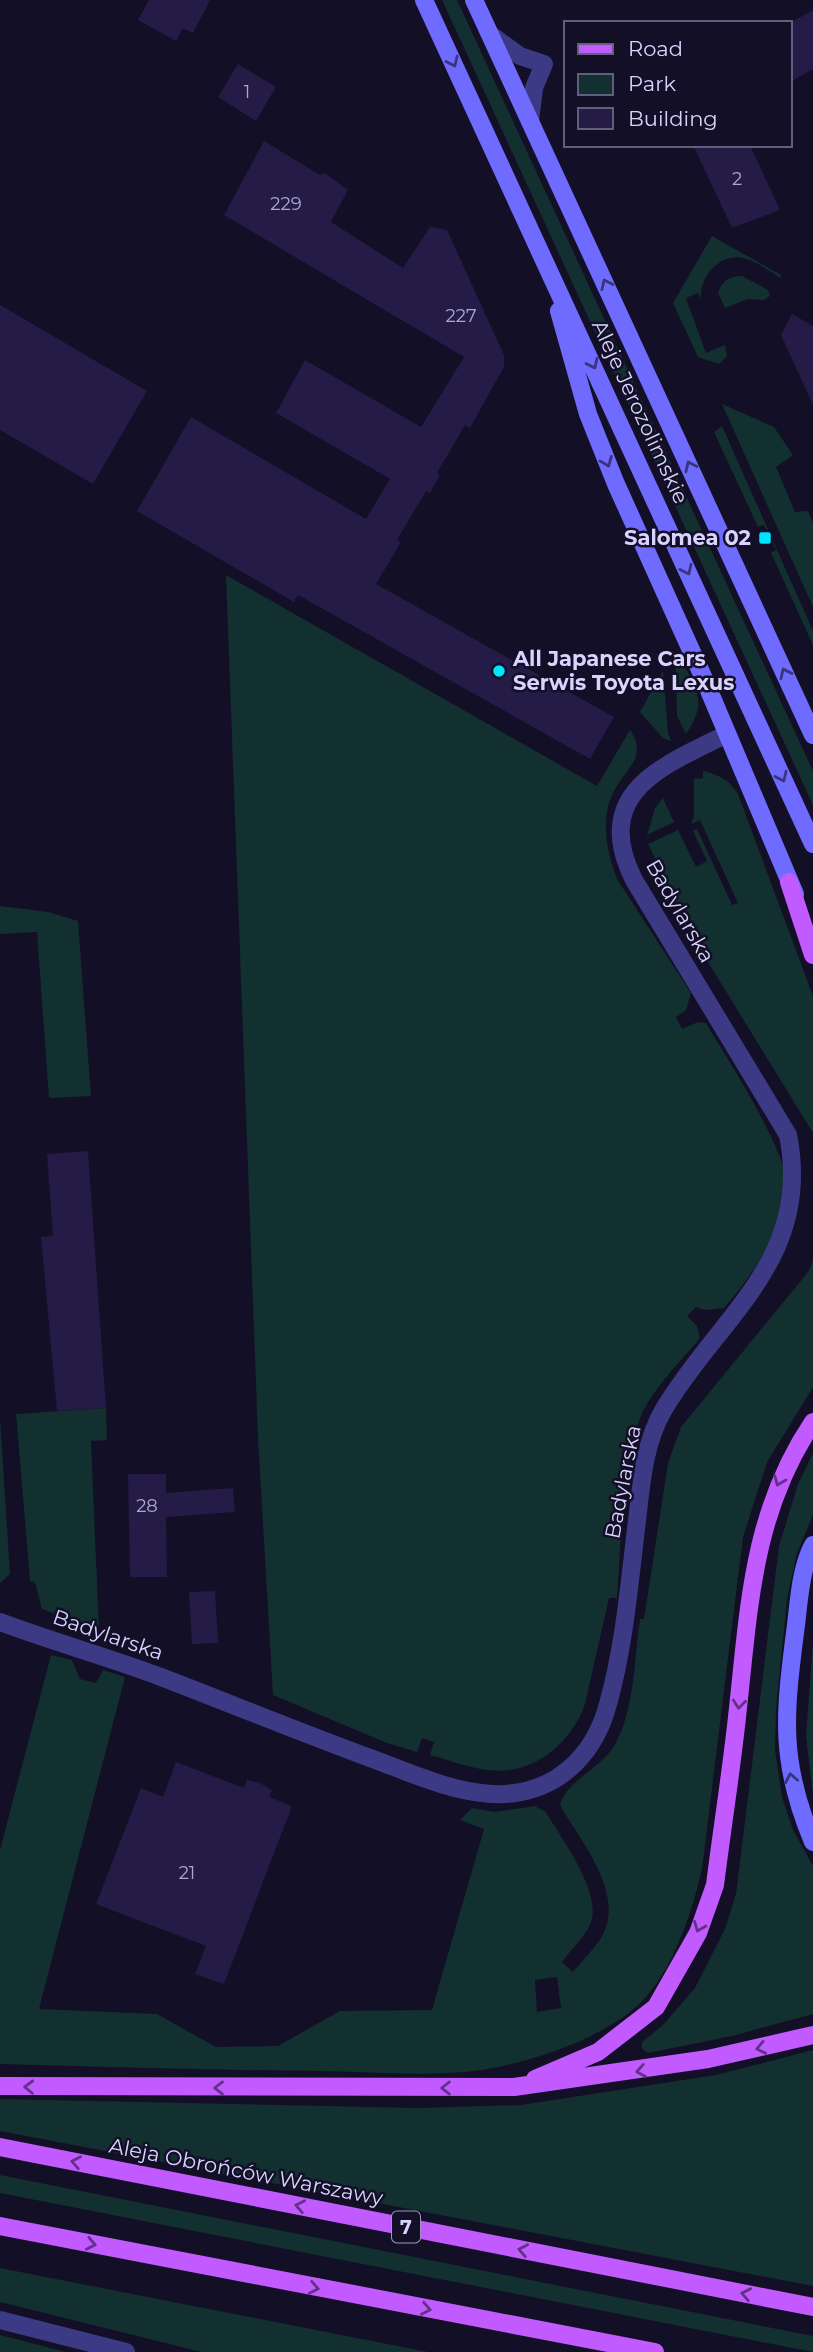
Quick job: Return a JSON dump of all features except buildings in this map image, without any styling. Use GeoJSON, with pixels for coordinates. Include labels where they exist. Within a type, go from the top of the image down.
{"type":"FeatureCollection","features":[{"type":"Feature","properties":{"kind":"main road","name":"Aleje Jerozolimskie"},"geometry":{"type":"LineString","coordinates":[[424,0],[813,844]]}},
{"type":"Feature","properties":{"kind":"main road","name":"Aleje Jerozolimskie"},"geometry":{"type":"LineString","coordinates":[[474,0],[813,735]]}},
{"type":"Feature","properties":{"kind":"main road"},"geometry":{"type":"LineString","coordinates":[[544,257],[588,414],[789,882],[813,955]]}},
{"type":"Feature","properties":{"kind":"main road"},"geometry":{"type":"LineString","coordinates":[[789,882],[813,927]]}},
{"type":"Feature","properties":{"kind":"main road"},"geometry":{"type":"LineString","coordinates":[[514,2087],[598,2052],[656,2007],[698,1933],[715,1885],[754,1570],[765,1518],[782,1473],[813,1422]]}},
{"type":"Feature","properties":{"kind":"main road"},"geometry":{"type":"LineString","coordinates":[[813,1545],[799,1601],[785,1711],[789,1765],[796,1803],[813,1842]]}},
{"type":"Feature","properties":{"kind":"main road"},"geometry":{"type":"LineString","coordinates":[[0,2086],[514,2087],[668,2066],[813,2035]]}},
{"type":"Feature","properties":{"kind":"main road","name":"Aleja Obrońców Warszawy"},"geometry":{"type":"LineString","coordinates":[[0,2147],[813,2307]]}},
{"type":"Feature","properties":{"kind":"main road"},"geometry":{"type":"LineString","coordinates":[[0,2226],[656,2352]]}},
{"type":"Feature","properties":{"kind":"street"},"geometry":{"type":"LineString","coordinates":[[491,36],[520,56],[544,64],[533,95],[530,121]]}},
{"type":"Feature","properties":{"kind":"street","name":"Badylarska"},"geometry":{"type":"LineString","coordinates":[[0,1622],[105,1657],[398,1768],[477,1792],[503,1794],[540,1787],[579,1761],[598,1734],[612,1693],[643,1477],[655,1425],[672,1396],[777,1269],[796,1234],[804,1201],[800,1166],[788,1135],[634,880],[622,846],[625,813],[643,780],[655,770],[727,734]]}},
{"type":"Feature","properties":{"kind":"street"},"geometry":{"type":"LineString","coordinates":[[0,2320],[126,2352]]}},
{"type":"Feature","properties":{"kind":"green space"},"geometry":{"type":"Polygon","coordinates":[[[442,0],[457,0],[813,771],[813,805],[442,0]]]}},
{"type":"Feature","properties":{"kind":"green space"},"geometry":{"type":"Polygon","coordinates":[[[712,236],[781,275],[781,278],[747,259],[729,258],[708,274],[701,290],[701,299],[698,293],[686,298],[706,353],[725,345],[727,356],[719,364],[698,357],[673,303],[712,236]]]}},
{"type":"Feature","properties":{"kind":"green space"},"geometry":{"type":"Polygon","coordinates":[[[742,276],[768,290],[770,296],[764,300],[748,299],[725,308],[718,293],[720,289],[727,280],[742,276]]]}},
{"type":"Feature","properties":{"kind":"green space"},"geometry":{"type":"Polygon","coordinates":[[[722,404],[774,427],[793,455],[776,467],[795,512],[808,511],[813,523],[813,607],[722,404]]]}},
{"type":"Feature","properties":{"kind":"green space"},"geometry":{"type":"Polygon","coordinates":[[[722,426],[813,631],[813,645],[771,553],[776,550],[764,525],[758,527],[714,432],[722,426]]]}},
{"type":"Feature","properties":{"kind":"green space"},"geometry":{"type":"Polygon","coordinates":[[[226,575],[597,786],[630,730],[637,748],[636,756],[613,793],[607,814],[606,836],[613,869],[691,993],[686,1010],[676,1017],[682,1029],[698,1022],[706,1023],[758,1112],[782,1162],[788,1185],[786,1209],[754,1269],[724,1308],[705,1310],[696,1307],[687,1316],[697,1326],[700,1338],[646,1405],[635,1434],[626,1479],[617,1598],[609,1598],[585,1704],[579,1719],[560,1744],[535,1762],[520,1768],[505,1771],[481,1769],[430,1755],[434,1742],[422,1738],[417,1752],[387,1743],[273,1695],[258,1438],[226,575]]]}},
{"type":"Feature","properties":{"kind":"green space"},"geometry":{"type":"Polygon","coordinates":[[[675,653],[697,692],[697,711],[686,734],[677,716],[675,653]]]}},
{"type":"Feature","properties":{"kind":"green space"},"geometry":{"type":"Polygon","coordinates":[[[663,671],[671,741],[663,738],[640,712],[663,671]]]}},
{"type":"Feature","properties":{"kind":"green space"},"geometry":{"type":"Polygon","coordinates":[[[703,771],[723,778],[738,794],[813,996],[813,1133],[692,936],[648,844],[678,830],[696,867],[707,861],[693,831],[697,829],[732,905],[738,903],[700,820],[691,824],[694,816],[694,779],[703,778],[703,771]]]}},
{"type":"Feature","properties":{"kind":"green space"},"geometry":{"type":"Polygon","coordinates":[[[663,798],[674,822],[647,835],[655,808],[663,798]]]}},
{"type":"Feature","properties":{"kind":"green space"},"geometry":{"type":"Polygon","coordinates":[[[0,906],[48,912],[78,921],[91,1096],[49,1098],[37,932],[0,934],[0,906]]]}},
{"type":"Feature","properties":{"kind":"green space"},"geometry":{"type":"Polygon","coordinates":[[[813,1260],[813,1387],[767,1462],[743,1537],[702,1869],[677,1947],[656,1984],[643,2000],[613,2024],[558,2050],[501,2066],[463,2072],[403,2074],[0,2064],[0,1850],[51,1655],[72,1660],[80,1679],[96,1683],[103,1670],[125,1677],[39,2009],[157,2014],[216,2047],[278,2046],[340,2011],[432,2010],[484,1829],[460,1820],[472,1808],[495,1812],[535,1806],[546,1812],[580,1868],[592,1900],[593,1914],[589,1927],[562,1962],[573,1972],[601,1938],[608,1921],[609,1904],[598,1869],[560,1805],[569,1789],[614,1746],[626,1717],[633,1684],[640,1619],[644,1619],[668,1463],[681,1427],[808,1272],[813,1260]],[[557,1977],[535,1980],[537,2012],[561,2008],[557,1977]]]}},
{"type":"Feature","properties":{"kind":"green space"},"geometry":{"type":"Polygon","coordinates":[[[106,1408],[107,1440],[91,1441],[99,1630],[42,1609],[35,1582],[30,1581],[16,1414],[106,1408]]]}},
{"type":"Feature","properties":{"kind":"green space"},"geometry":{"type":"Polygon","coordinates":[[[0,1419],[10,1574],[0,1583],[0,1419]]]}},
{"type":"Feature","properties":{"kind":"green space"},"geometry":{"type":"Polygon","coordinates":[[[813,1453],[813,1515],[797,1553],[787,1599],[776,1709],[775,1750],[782,1797],[793,1830],[813,1866],[813,2014],[732,2036],[648,2053],[642,2049],[642,2042],[662,2026],[695,1988],[725,1929],[736,1894],[779,1546],[798,1484],[813,1453]]]}},
{"type":"Feature","properties":{"kind":"green space"},"geometry":{"type":"Polygon","coordinates":[[[813,1641],[813,1795],[806,1736],[813,1641]]]}},
{"type":"Feature","properties":{"kind":"green space"},"geometry":{"type":"Polygon","coordinates":[[[813,2050],[813,2286],[0,2131],[0,2099],[419,2108],[521,2105],[716,2075],[813,2050]]]}},
{"type":"Feature","properties":{"kind":"green space"},"geometry":{"type":"Polygon","coordinates":[[[0,2175],[813,2336],[813,2352],[0,2193],[0,2175]]]}},
{"type":"Feature","properties":{"kind":"green space"},"geometry":{"type":"Polygon","coordinates":[[[0,2268],[428,2352],[202,2352],[0,2302],[0,2268]]]}},
{"type":"Feature","properties":{"kind":"green space"},"geometry":{"type":"Polygon","coordinates":[[[0,2335],[66,2352],[0,2352],[0,2335]]]}},
{"type":"Feature","properties":{"kind":"place","name":"Salomea 02"},"geometry":{"type":"Point","coordinates":[765,538]}},
{"type":"Feature","properties":{"kind":"place","name":"All Japanese Cars Serwis Toyota Lexus"},"geometry":{"type":"Point","coordinates":[499,671]}}]}
